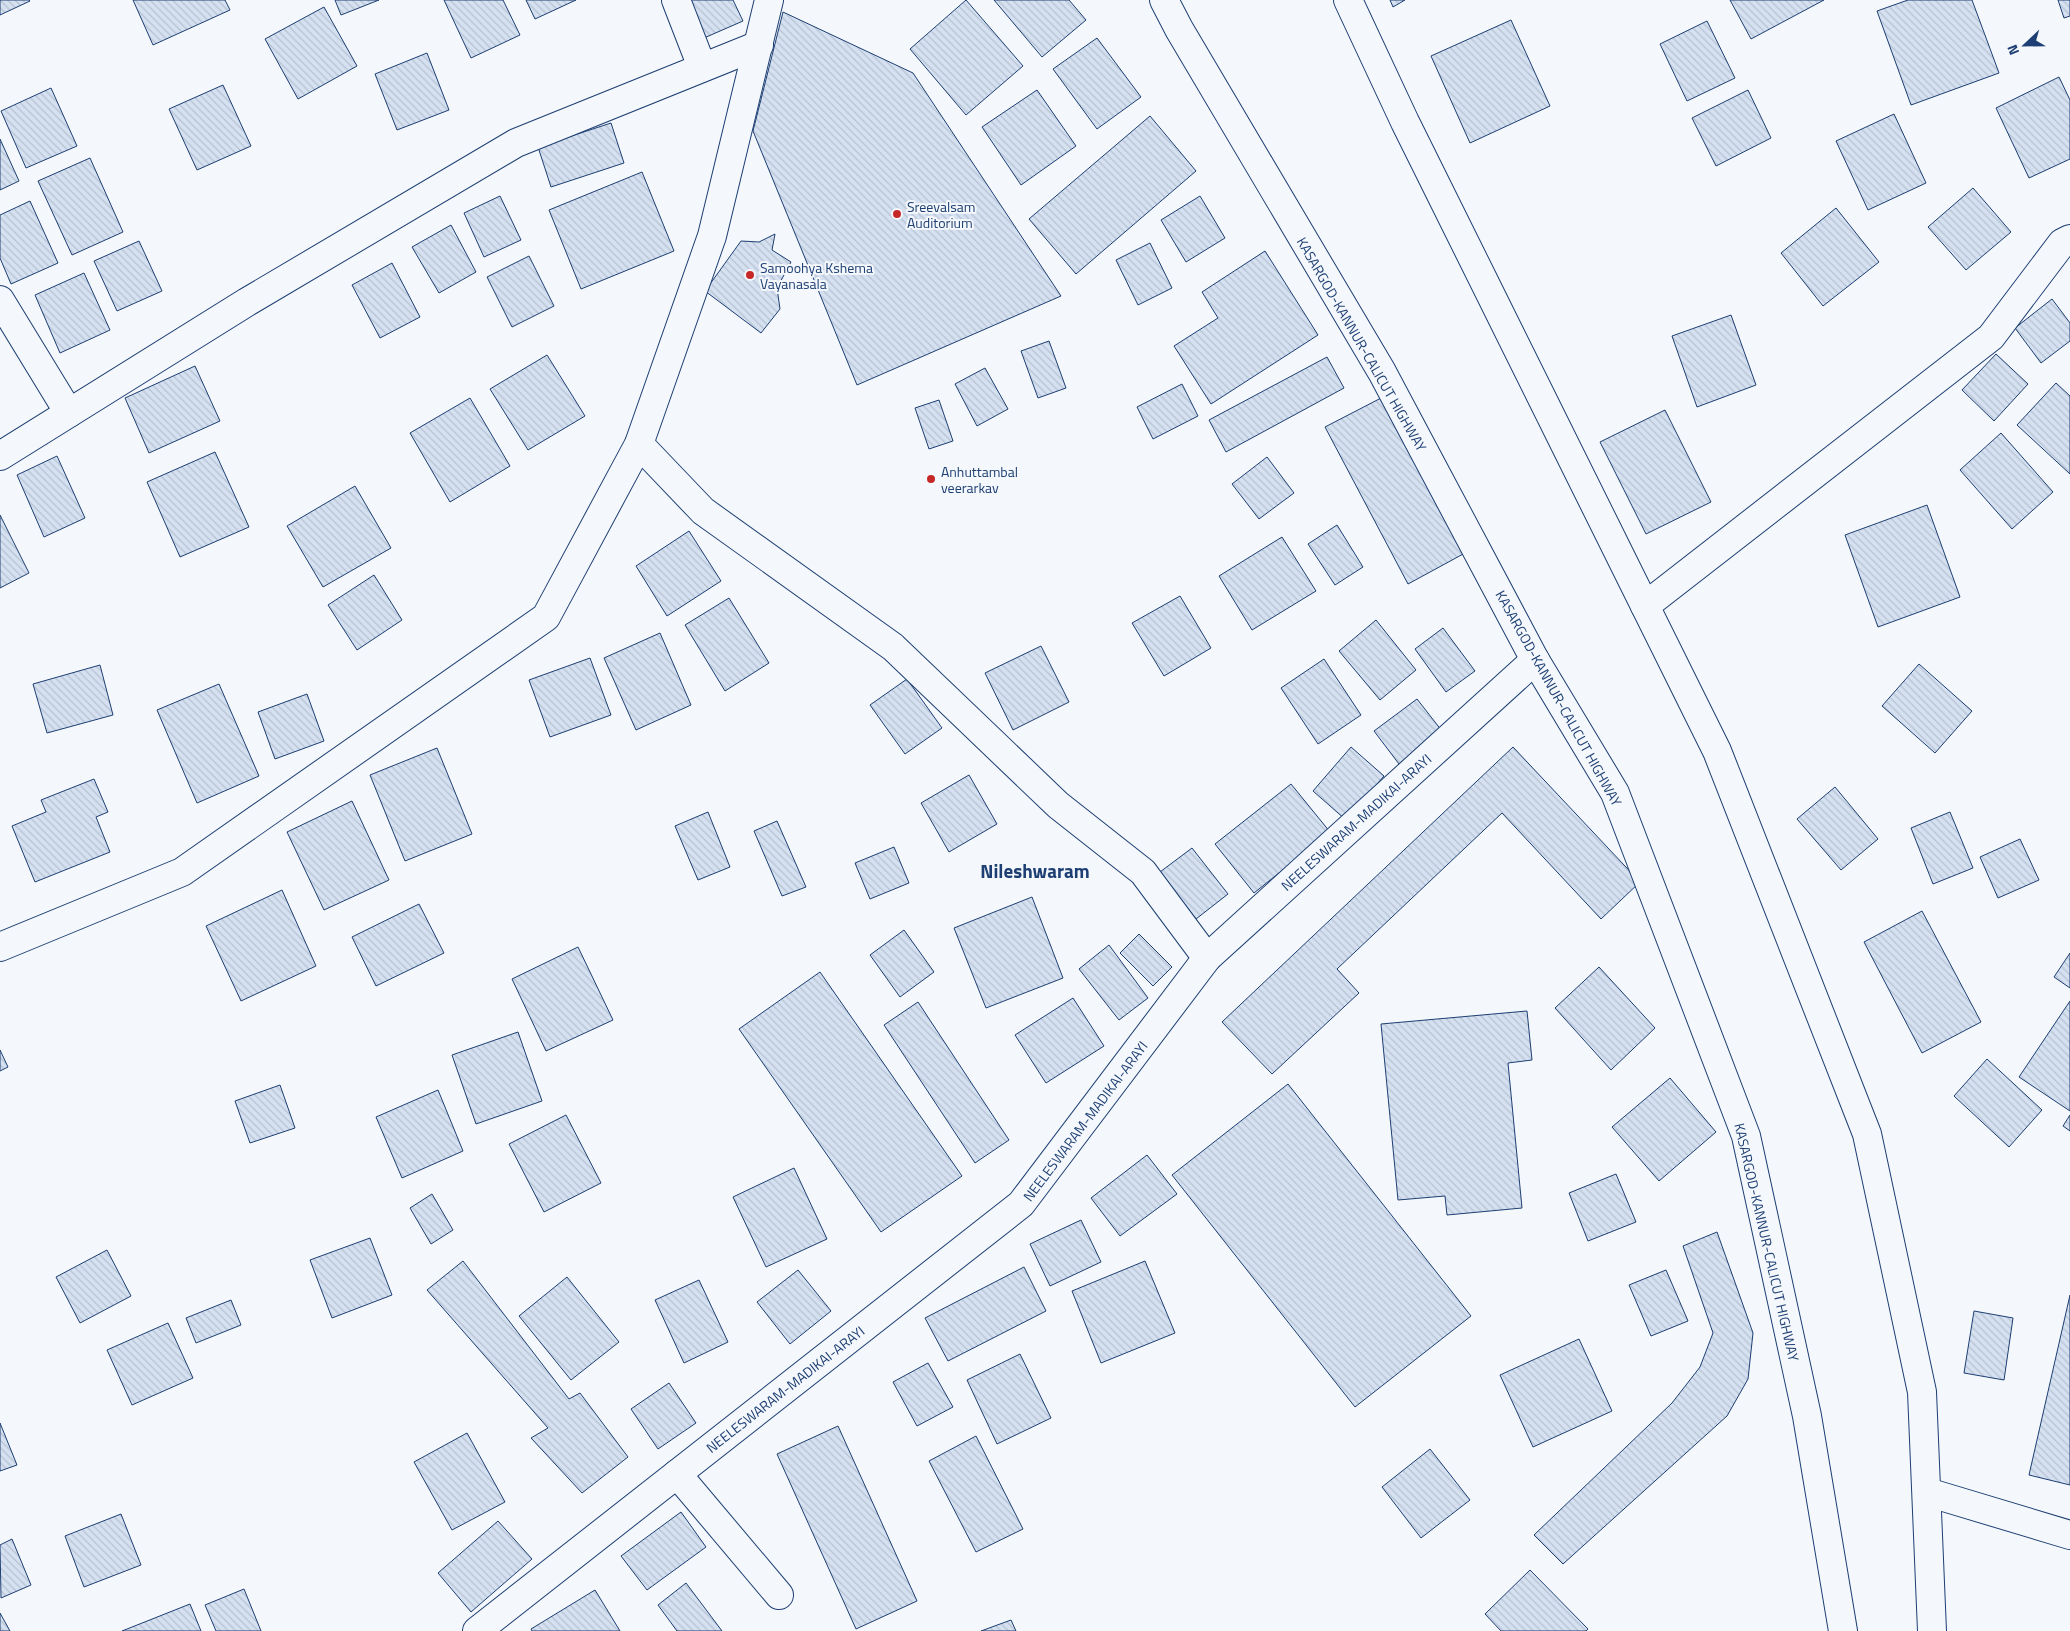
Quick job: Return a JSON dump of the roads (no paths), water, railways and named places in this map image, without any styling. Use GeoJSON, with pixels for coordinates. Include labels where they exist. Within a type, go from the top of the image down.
{"type":"FeatureCollection","features":[{"type":"Feature","properties":{"kind":"main road"},"geometry":{"type":"LineString","coordinates":[[676,0],[702,68]]}},
{"type":"Feature","properties":{"kind":"main road"},"geometry":{"type":"LineString","coordinates":[[0,947],[182,872],[546,617],[639,444],[712,236],[769,0]]}},
{"type":"Feature","properties":{"kind":"main road","name":"KASARGOD-KANNUR-CALICUT HIGHWAY"},"geometry":{"type":"LineString","coordinates":[[1164,0],[1382,372],[1535,660],[1616,793],[1746,1136],[1807,1416],[1843,1631]]}},
{"type":"Feature","properties":{"kind":"main road"},"geometry":{"type":"LineString","coordinates":[[1348,0],[1405,122],[1716,751],[1867,1134],[1922,1392],[1932,1631]]}},
{"type":"Feature","properties":{"kind":"main road"},"geometry":{"type":"LineString","coordinates":[[0,456],[248,302],[516,143],[759,45]]}},
{"type":"Feature","properties":{"kind":"main road"},"geometry":{"type":"LineString","coordinates":[[1645,606],[1991,337],[2062,243],[2070,239]]}},
{"type":"Feature","properties":{"kind":"main road"},"geometry":{"type":"LineString","coordinates":[[0,300],[69,413]]}},
{"type":"Feature","properties":{"kind":"main road"},"geometry":{"type":"LineString","coordinates":[[639,444],[703,511],[893,648],[1058,806],[1143,872],[1207,958]]}},
{"type":"Feature","properties":{"kind":"main road","name":"NEELESWARAM-MADIKAI-ARAYI"},"geometry":{"type":"LineString","coordinates":[[477,1631],[1021,1204],[1207,958],[1535,660]]}},
{"type":"Feature","properties":{"kind":"main road"},"geometry":{"type":"LineString","coordinates":[[677,1474],[779,1595]]}},
{"type":"Feature","properties":{"kind":"main road"},"geometry":{"type":"LineString","coordinates":[[1927,1492],[2070,1535]]}},
{"type":"Feature","properties":{"kind":"place","name":"Sreevalsam Auditorium"},"geometry":{"type":"Point","coordinates":[897,214]}},
{"type":"Feature","properties":{"kind":"place","name":"Samoohya Kshema Vayanasala"},"geometry":{"type":"Point","coordinates":[750,275]}},
{"type":"Feature","properties":{"kind":"place","name":"Anhuttambal veerarkav"},"geometry":{"type":"Point","coordinates":[931,479]}},
{"type":"Feature","properties":{"kind":"district","name":"Nileshwaram"},"geometry":{"type":"Point","coordinates":[1035,870]}}]}
